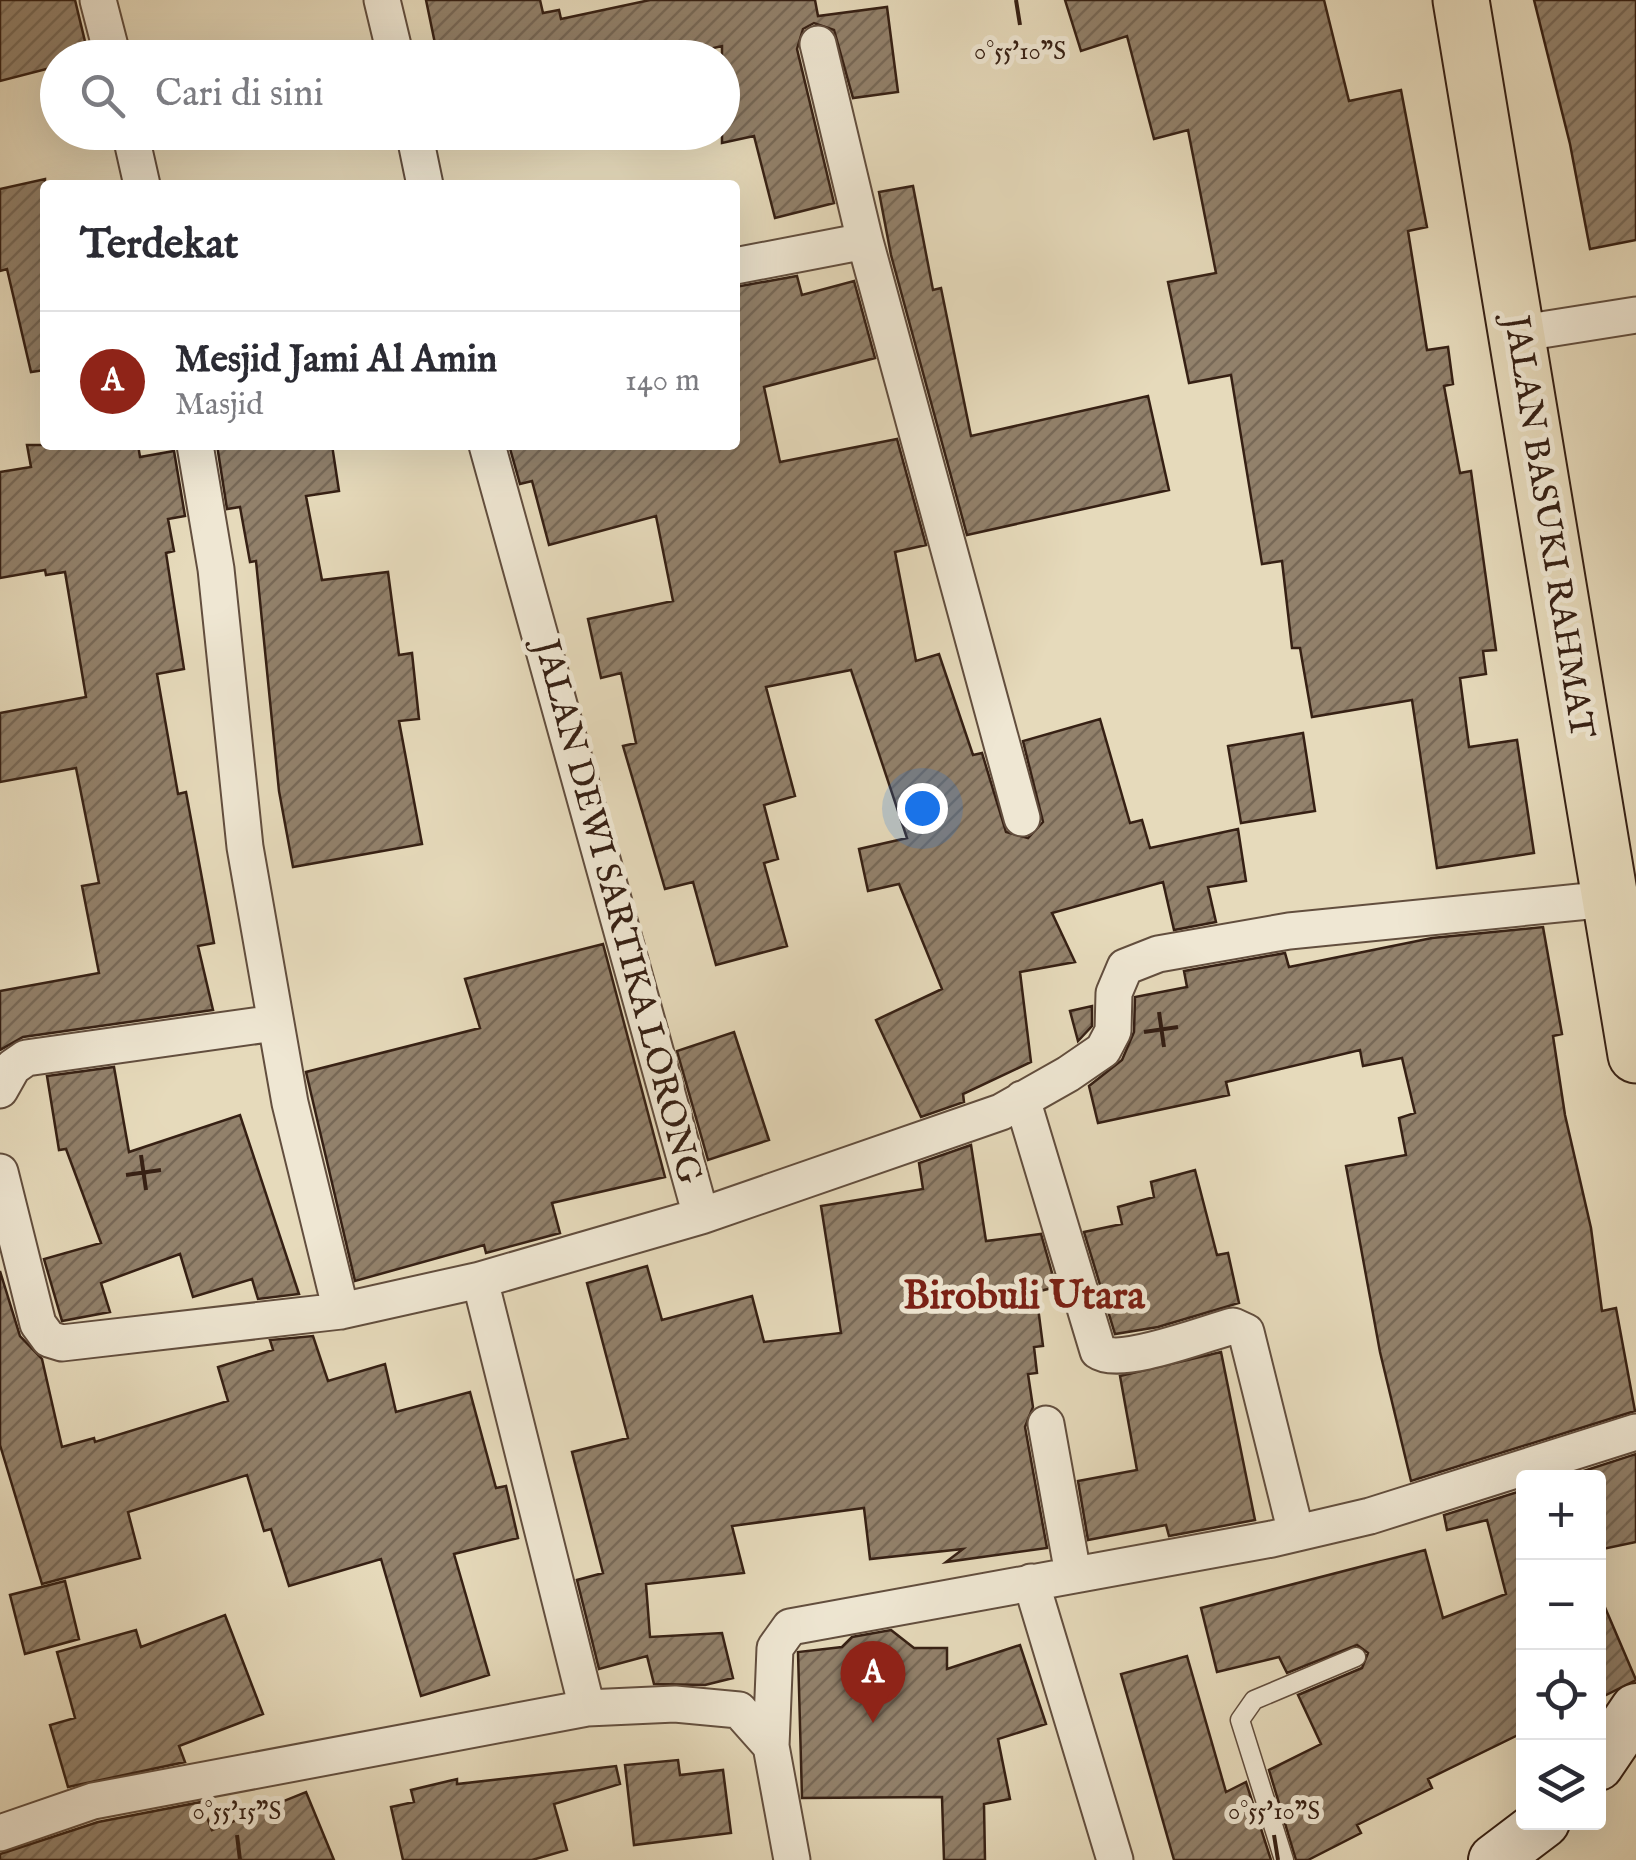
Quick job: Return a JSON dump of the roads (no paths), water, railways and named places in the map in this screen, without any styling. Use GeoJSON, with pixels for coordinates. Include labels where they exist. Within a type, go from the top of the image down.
{"type":"FeatureCollection","features":[{"type":"Feature","properties":{"kind":"highway","name":"JALAN BASUKI RAHMAT"},"geometry":{"type":"LineString","coordinates":[[1461,0],[1609,899],[1628,951],[1636,1055]]}},
{"type":"Feature","properties":{"kind":"main road"},"geometry":{"type":"LineString","coordinates":[[1606,1753],[1636,1710]]}},
{"type":"Feature","properties":{"kind":"main road"},"geometry":{"type":"LineString","coordinates":[[1606,1780],[1636,1763]]}},
{"type":"Feature","properties":{"kind":"main road"},"geometry":{"type":"LineString","coordinates":[[1494,1860],[1533,1830]]}},
{"type":"Feature","properties":{"kind":"street"},"geometry":{"type":"LineString","coordinates":[[98,0],[108,40]]}},
{"type":"Feature","properties":{"kind":"street"},"geometry":{"type":"LineString","coordinates":[[382,0],[392,40]]}},
{"type":"Feature","properties":{"kind":"street"},"geometry":{"type":"LineString","coordinates":[[818,44],[864,240],[1022,818]]}},
{"type":"Feature","properties":{"kind":"street"},"geometry":{"type":"LineString","coordinates":[[134,150],[141,180]]}},
{"type":"Feature","properties":{"kind":"street"},"geometry":{"type":"LineString","coordinates":[[418,150],[425,180]]}},
{"type":"Feature","properties":{"kind":"street"},"geometry":{"type":"LineString","coordinates":[[740,265],[864,240]]}},
{"type":"Feature","properties":{"kind":"street"},"geometry":{"type":"LineString","coordinates":[[1516,334],[1636,314]]}},
{"type":"Feature","properties":{"kind":"street"},"geometry":{"type":"LineString","coordinates":[[196,450],[216,569],[245,846],[275,1023],[341,1310]]}},
{"type":"Feature","properties":{"kind":"street","name":"JALAN DEWI SARTIKA LORONG"},"geometry":{"type":"LineString","coordinates":[[0,1172],[38,1324],[49,1339],[62,1343],[341,1310],[480,1280],[701,1216],[487,450]]}},
{"type":"Feature","properties":{"kind":"street"},"geometry":{"type":"LineString","coordinates":[[701,1216],[1001,1112],[1103,1050],[1113,1031],[1114,993],[1125,967],[1158,954],[1290,930],[1609,899]]}},
{"type":"Feature","properties":{"kind":"street"},"geometry":{"type":"LineString","coordinates":[[0,1090],[12,1067],[26,1058],[275,1023]]}},
{"type":"Feature","properties":{"kind":"street"},"geometry":{"type":"LineString","coordinates":[[1022,1099],[1098,1351],[1108,1356],[1130,1355],[1233,1326],[1246,1332],[1296,1534]]}},
{"type":"Feature","properties":{"kind":"street"},"geometry":{"type":"LineString","coordinates":[[480,1280],[587,1708]]}},
{"type":"Feature","properties":{"kind":"street"},"geometry":{"type":"LineString","coordinates":[[1046,1424],[1073,1574]]}},
{"type":"Feature","properties":{"kind":"street"},"geometry":{"type":"LineString","coordinates":[[792,1860],[771,1746],[775,1648],[790,1627],[1296,1534],[1370,1516],[1636,1432]]}},
{"type":"Feature","properties":{"kind":"street"},"geometry":{"type":"LineString","coordinates":[[1031,1582],[1115,1860]]}},
{"type":"Feature","properties":{"kind":"street"},"geometry":{"type":"LineString","coordinates":[[0,1833],[92,1801],[587,1708],[675,1704],[740,1710],[771,1746]]}},
{"type":"Feature","properties":{"kind":"lane"},"geometry":{"type":"LineString","coordinates":[[1284,1860],[1240,1720],[1254,1700],[1356,1657]]}},
{"type":"Feature","properties":{"kind":"place","name":"Mesjid Jami Al Amin"},"geometry":{"type":"Point","coordinates":[873,1723]}},
{"type":"Feature","properties":{"kind":"district","name":"Birobuli Utara"},"geometry":{"type":"Point","coordinates":[1024,1297]}}]}
